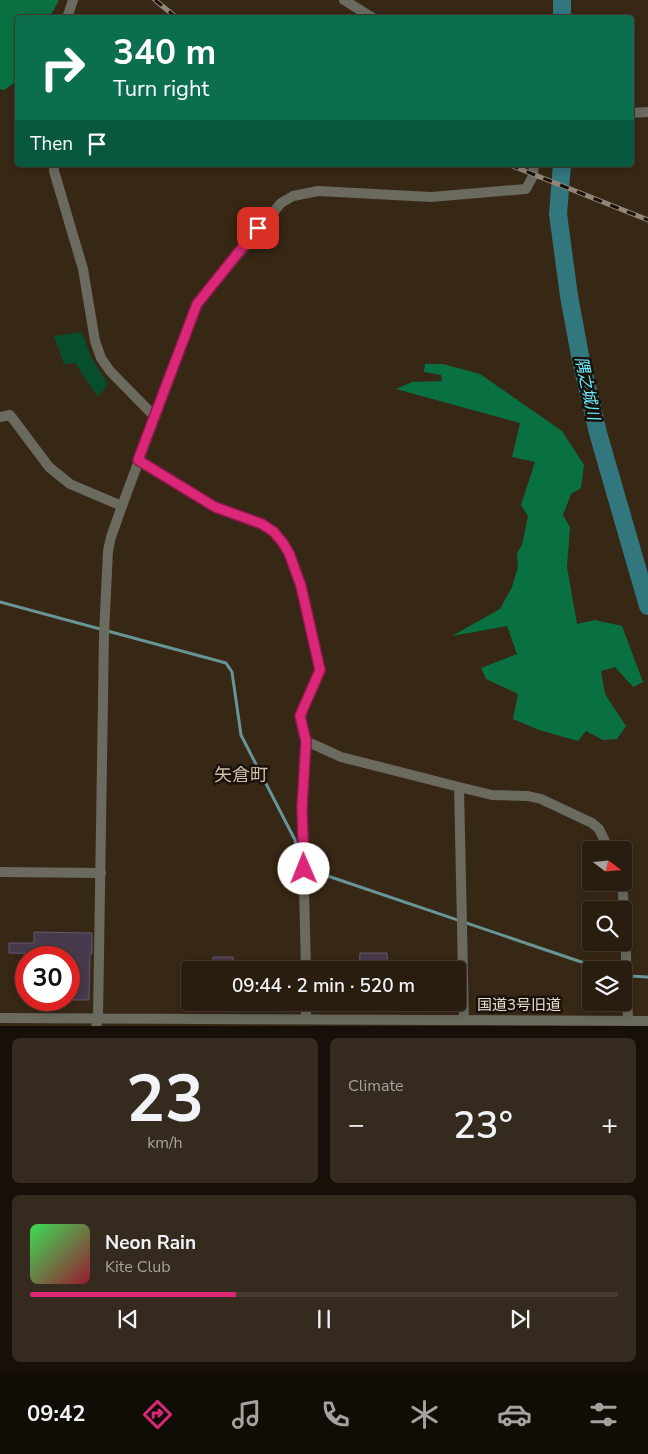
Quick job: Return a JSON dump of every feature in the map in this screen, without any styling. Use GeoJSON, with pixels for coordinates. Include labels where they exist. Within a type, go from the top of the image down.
{"type":"FeatureCollection","features":[{"type":"Feature","properties":{"kind":"street"},"geometry":{"type":"LineString","coordinates":[[68,15],[73,0]]}},
{"type":"Feature","properties":{"kind":"street"},"geometry":{"type":"LineString","coordinates":[[344,0],[368,15]]}},
{"type":"Feature","properties":{"kind":"street"},"geometry":{"type":"LineString","coordinates":[[634,113],[648,112]]}},
{"type":"Feature","properties":{"kind":"street"},"geometry":{"type":"LineString","coordinates":[[54,167],[84,269],[94,334],[101,358],[155,417]]}},
{"type":"Feature","properties":{"kind":"street"},"geometry":{"type":"LineString","coordinates":[[97,1023],[104,630],[108,550],[138,460],[197,304],[281,203],[293,196],[318,191],[431,197],[526,189],[534,167]]}},
{"type":"Feature","properties":{"kind":"street"},"geometry":{"type":"LineString","coordinates":[[0,417],[10,415],[49,467],[70,484],[122,506]]}},
{"type":"Feature","properties":{"kind":"street"},"geometry":{"type":"LineString","coordinates":[[138,460],[215,507],[262,524],[274,532],[289,553],[301,586],[320,670],[300,716],[306,741],[302,808],[306,961]]}},
{"type":"Feature","properties":{"kind":"street"},"geometry":{"type":"LineString","coordinates":[[306,741],[341,757],[458,787],[492,795],[528,796],[541,799],[592,823],[599,829],[605,841]]}},
{"type":"Feature","properties":{"kind":"street"},"geometry":{"type":"LineString","coordinates":[[458,787],[463,922],[464,1020]]}},
{"type":"Feature","properties":{"kind":"street"},"geometry":{"type":"LineString","coordinates":[[0,872],[101,873]]}},
{"type":"Feature","properties":{"kind":"street"},"geometry":{"type":"LineString","coordinates":[[623,891],[628,1022]]}},
{"type":"Feature","properties":{"kind":"street","name":"国道3号旧道"},"geometry":{"type":"LineString","coordinates":[[0,1018],[97,1023],[428,1023],[464,1020],[531,1023],[648,1021]]}},
{"type":"Feature","properties":{"kind":"green space"},"geometry":{"type":"Polygon","coordinates":[[[0,0],[59,0],[51,15],[15,15],[15,82],[4,90],[0,89],[0,0]]]}},
{"type":"Feature","properties":{"kind":"green space"},"geometry":{"type":"Polygon","coordinates":[[[82,332],[91,357],[108,384],[98,397],[75,363],[64,364],[54,336],[82,332]]]}},
{"type":"Feature","properties":{"kind":"green space"},"geometry":{"type":"Polygon","coordinates":[[[425,364],[443,364],[480,374],[562,431],[584,465],[581,488],[571,494],[563,515],[570,527],[567,567],[577,624],[595,620],[622,626],[643,682],[633,687],[615,667],[601,671],[605,694],[626,726],[617,739],[603,740],[586,731],[578,741],[539,730],[513,719],[518,694],[486,679],[481,668],[517,654],[507,626],[452,636],[500,609],[512,587],[518,567],[517,553],[522,545],[528,516],[521,505],[535,462],[512,457],[520,423],[396,389],[412,382],[442,381],[441,375],[424,372],[425,364]]]}},
{"type":"Feature","properties":{"kind":"building"},"geometry":{"type":"Polygon","coordinates":[[[34,932],[92,933],[89,1000],[80,1000],[80,946],[15,946],[15,953],[9,953],[9,943],[34,943],[34,932]]]}},
{"type":"Feature","properties":{"kind":"building"},"geometry":{"type":"Polygon","coordinates":[[[360,953],[387,953],[387,961],[360,961],[360,953]]]}},
{"type":"Feature","properties":{"kind":"building"},"geometry":{"type":"Polygon","coordinates":[[[213,957],[233,957],[233,961],[213,961],[213,957]]]}},
{"type":"Feature","properties":{"kind":"waterway","name":"隅之城川"},"geometry":{"type":"LineString","coordinates":[[562,0],[562,15]]}},
{"type":"Feature","properties":{"kind":"waterway","name":"隅之城川"},"geometry":{"type":"LineString","coordinates":[[562,167],[558,214],[569,296],[581,361],[598,433],[648,606]]}},
{"type":"Feature","properties":{"kind":"waterway"},"geometry":{"type":"LineString","coordinates":[[0,602],[226,663],[232,672],[241,735],[295,840],[297,859],[300,861]]}},
{"type":"Feature","properties":{"kind":"waterway"},"geometry":{"type":"LineString","coordinates":[[307,866],[313,871],[582,962]]}},
{"type":"Feature","properties":{"kind":"waterway"},"geometry":{"type":"LineString","coordinates":[[632,976],[648,977]]}},
{"type":"Feature","properties":{"kind":"railway"},"geometry":{"type":"LineString","coordinates":[[155,0],[173,15]]}},
{"type":"Feature","properties":{"kind":"railway"},"geometry":{"type":"LineString","coordinates":[[515,167],[648,220]]}},
{"type":"Feature","properties":{"kind":"district","name":"矢倉町"},"geometry":{"type":"Point","coordinates":[241,775]}},
{"type":"Feature","properties":{"kind":"route"},"geometry":{"type":"LineString","coordinates":[[258,228],[197,304],[138,460],[215,507],[262,524],[274,532],[289,553],[301,586],[320,670],[300,716],[306,741],[302,808],[304,869]]}}]}
